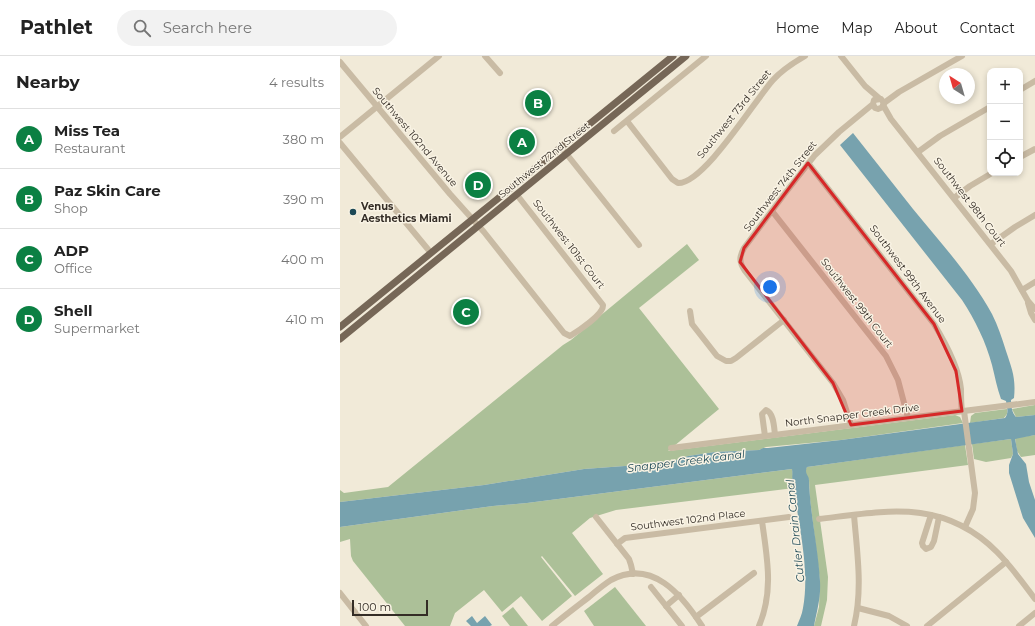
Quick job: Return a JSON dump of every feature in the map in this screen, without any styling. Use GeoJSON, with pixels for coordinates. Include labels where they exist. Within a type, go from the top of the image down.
{"type":"FeatureCollection","features":[{"type":"Feature","properties":{"kind":"main road","name":"Southwest 72nd Street"},"geometry":{"type":"LineString","coordinates":[[340,327],[674,56]]}},
{"type":"Feature","properties":{"kind":"main road","name":"Southwest 72nd Street"},"geometry":{"type":"LineString","coordinates":[[340,339],[686,56]]}},
{"type":"Feature","properties":{"kind":"main road"},"geometry":{"type":"LineString","coordinates":[[653,73],[658,79]]}},
{"type":"Feature","properties":{"kind":"main road"},"geometry":{"type":"LineString","coordinates":[[614,104],[620,111]]}},
{"type":"Feature","properties":{"kind":"main road"},"geometry":{"type":"LineString","coordinates":[[365,319],[365,314],[372,301]]}},
{"type":"Feature","properties":{"kind":"street"},"geometry":{"type":"LineString","coordinates":[[340,137],[439,56]]}},
{"type":"Feature","properties":{"kind":"street"},"geometry":{"type":"LineString","coordinates":[[485,56],[500,73]]}},
{"type":"Feature","properties":{"kind":"street"},"geometry":{"type":"LineString","coordinates":[[614,131],[706,56]]}},
{"type":"Feature","properties":{"kind":"street","name":"Southwest 73rd Street"},"geometry":{"type":"LineString","coordinates":[[627,121],[670,176],[678,183],[687,182],[709,162],[723,146],[773,80],[786,68],[805,56]]}},
{"type":"Feature","properties":{"kind":"street","name":"Southwest 98th Court"},"geometry":{"type":"LineString","coordinates":[[841,56],[991,244],[1011,271],[1028,301],[1035,310]]}},
{"type":"Feature","properties":{"kind":"street","name":"Southwest 74th Street"},"geometry":{"type":"LineString","coordinates":[[784,320],[745,271],[739,259],[744,248],[808,163],[835,136],[878,104],[962,56]]}},
{"type":"Feature","properties":{"kind":"street","name":"Southwest 102nd Avenue"},"geometry":{"type":"LineString","coordinates":[[340,62],[478,226],[567,335]]}},
{"type":"Feature","properties":{"kind":"street"},"geometry":{"type":"LineString","coordinates":[[1023,88],[1035,81]]}},
{"type":"Feature","properties":{"kind":"street"},"geometry":{"type":"LineString","coordinates":[[918,152],[940,136],[987,109]]}},
{"type":"Feature","properties":{"kind":"street"},"geometry":{"type":"LineString","coordinates":[[340,143],[431,253]]}},
{"type":"Feature","properties":{"kind":"street"},"geometry":{"type":"LineString","coordinates":[[561,147],[639,245]]}},
{"type":"Feature","properties":{"kind":"street"},"geometry":{"type":"LineString","coordinates":[[1023,155],[1035,149]]}},
{"type":"Feature","properties":{"kind":"street","name":"Southwest 99th Avenue"},"geometry":{"type":"LineString","coordinates":[[808,163],[934,324],[944,341],[953,362],[961,388],[975,499],[973,509],[965,527]]}},
{"type":"Feature","properties":{"kind":"street"},"geometry":{"type":"LineString","coordinates":[[954,198],[987,176]]}},
{"type":"Feature","properties":{"kind":"street","name":"Southwest 101st Court"},"geometry":{"type":"LineString","coordinates":[[517,195],[600,299],[603,307],[599,314],[580,329],[570,336],[567,335]]}},
{"type":"Feature","properties":{"kind":"street","name":"Southwest 99th Court"},"geometry":{"type":"LineString","coordinates":[[772,211],[886,356],[899,384],[908,418]]}},
{"type":"Feature","properties":{"kind":"street"},"geometry":{"type":"LineString","coordinates":[[991,244],[1035,215]]}},
{"type":"Feature","properties":{"kind":"street"},"geometry":{"type":"LineString","coordinates":[[1022,290],[1035,282]]}},
{"type":"Feature","properties":{"kind":"street","name":"Southwest 98th Court"},"geometry":{"type":"LineString","coordinates":[[1028,301],[1031,313],[1035,320]]}},
{"type":"Feature","properties":{"kind":"street"},"geometry":{"type":"LineString","coordinates":[[690,312],[692,324],[718,356],[724,361],[729,362],[784,320],[837,388],[843,400],[851,425]]}},
{"type":"Feature","properties":{"kind":"street","name":"North Snapper Creek Drive"},"geometry":{"type":"LineString","coordinates":[[671,448],[1035,402]]}},
{"type":"Feature","properties":{"kind":"street"},"geometry":{"type":"LineString","coordinates":[[765,436],[762,414],[766,410],[771,414],[775,435]]}},
{"type":"Feature","properties":{"kind":"street"},"geometry":{"type":"LineString","coordinates":[[819,520],[896,511],[916,512],[939,517],[965,527],[991,546],[1006,562],[1035,599]]}},
{"type":"Feature","properties":{"kind":"street"},"geometry":{"type":"LineString","coordinates":[[854,515],[860,577],[858,608],[854,626]]}},
{"type":"Feature","properties":{"kind":"street"},"geometry":{"type":"LineString","coordinates":[[931,515],[922,544],[926,549],[930,548],[934,541],[939,517]]}},
{"type":"Feature","properties":{"kind":"street","name":"Southwest 102nd Place"},"geometry":{"type":"LineString","coordinates":[[617,544],[625,538],[789,517]]}},
{"type":"Feature","properties":{"kind":"street"},"geometry":{"type":"LineString","coordinates":[[596,518],[630,561],[632,574]]}},
{"type":"Feature","properties":{"kind":"street"},"geometry":{"type":"LineString","coordinates":[[759,626],[765,608],[769,584],[762,521]]}},
{"type":"Feature","properties":{"kind":"street"},"geometry":{"type":"LineString","coordinates":[[927,626],[1006,562]]}},
{"type":"Feature","properties":{"kind":"street"},"geometry":{"type":"LineString","coordinates":[[696,617],[754,573]]}},
{"type":"Feature","properties":{"kind":"street"},"geometry":{"type":"LineString","coordinates":[[552,626],[610,581],[623,575],[632,574],[648,575],[669,585],[679,595],[702,626]]}},
{"type":"Feature","properties":{"kind":"street"},"geometry":{"type":"LineString","coordinates":[[651,587],[682,626]]}},
{"type":"Feature","properties":{"kind":"street"},"geometry":{"type":"LineString","coordinates":[[340,593],[364,624],[356,626]]}},
{"type":"Feature","properties":{"kind":"street"},"geometry":{"type":"LineString","coordinates":[[666,606],[679,595]]}},
{"type":"Feature","properties":{"kind":"street"},"geometry":{"type":"LineString","coordinates":[[858,608],[889,616],[906,626]]}},
{"type":"Feature","properties":{"kind":"street"},"geometry":{"type":"LineString","coordinates":[[1019,626],[1035,613]]}},
{"type":"Feature","properties":{"kind":"highlighted area"},"geometry":{"type":"Polygon","coordinates":[[[808,163],[934,324],[956,371],[962,411],[851,425],[833,383],[740,262],[744,248],[808,163]]]}},
{"type":"Feature","properties":{"kind":"green space"},"geometry":{"type":"Polygon","coordinates":[[[687,244],[699,260],[639,308],[719,409],[668,451],[955,415],[960,417],[963,423],[841,440],[766,447],[759,450],[715,452],[652,464],[584,469],[484,485],[340,502],[340,490],[344,493],[388,487],[571,340],[687,244]]]}},
{"type":"Feature","properties":{"kind":"green space"},"geometry":{"type":"Polygon","coordinates":[[[1035,405],[1035,415],[1016,417],[1012,409],[1035,405]]]}},
{"type":"Feature","properties":{"kind":"green space"},"geometry":{"type":"Polygon","coordinates":[[[1007,409],[1007,414],[1004,418],[970,423],[971,416],[975,413],[1007,409]]]}},
{"type":"Feature","properties":{"kind":"green space"},"geometry":{"type":"Polygon","coordinates":[[[1035,435],[1035,455],[1021,457],[1017,451],[1015,438],[1035,435]]]}},
{"type":"Feature","properties":{"kind":"green space"},"geometry":{"type":"Polygon","coordinates":[[[1011,439],[1013,454],[1011,458],[986,462],[974,459],[972,444],[1011,439]]]}},
{"type":"Feature","properties":{"kind":"green space"},"geometry":{"type":"Polygon","coordinates":[[[965,445],[968,465],[815,485],[828,577],[827,600],[821,626],[814,626],[819,607],[820,581],[809,480],[806,475],[807,467],[965,445]]]}},
{"type":"Feature","properties":{"kind":"green space"},"geometry":{"type":"Polygon","coordinates":[[[792,469],[793,477],[791,482],[794,488],[616,510],[590,518],[572,533],[603,574],[575,596],[542,556],[541,557],[572,596],[542,621],[521,596],[502,612],[484,590],[455,613],[450,626],[405,626],[353,561],[351,556],[350,539],[340,542],[340,527],[493,506],[792,469]]]}},
{"type":"Feature","properties":{"kind":"green space"},"geometry":{"type":"Polygon","coordinates":[[[615,587],[646,626],[594,626],[584,611],[615,587]]]}},
{"type":"Feature","properties":{"kind":"green space"},"geometry":{"type":"Polygon","coordinates":[[[513,607],[528,626],[510,626],[502,616],[513,607]]]}},
{"type":"Feature","properties":{"kind":"water","name":"Snapper Creek Canal"},"geometry":{"type":"Polygon","coordinates":[[[853,133],[975,286],[992,314],[1013,374],[1014,398],[1011,400],[1013,411],[1016,417],[1035,415],[1035,435],[1015,439],[1018,454],[1026,464],[1029,482],[1035,500],[1035,538],[1023,518],[1009,473],[1009,465],[1013,454],[1011,439],[807,467],[806,473],[809,478],[820,581],[819,598],[814,626],[797,626],[803,608],[805,594],[805,564],[792,469],[493,506],[340,527],[340,502],[484,485],[584,469],[652,464],[715,452],[759,450],[763,448],[841,440],[1005,418],[1007,412],[1006,401],[1001,399],[990,356],[976,323],[962,300],[840,145],[853,133]]]}},
{"type":"Feature","properties":{"kind":"water"},"geometry":{"type":"Polygon","coordinates":[[[472,616],[477,623],[485,616],[492,625],[471,626],[466,621],[472,616]]]}},
{"type":"Feature","properties":{"kind":"place","name":"Paz Skin Care"},"geometry":{"type":"Point","coordinates":[538,103]}},
{"type":"Feature","properties":{"kind":"place","name":"Miss Tea"},"geometry":{"type":"Point","coordinates":[522,142]}},
{"type":"Feature","properties":{"kind":"place","name":"Shell"},"geometry":{"type":"Point","coordinates":[478,185]}},
{"type":"Feature","properties":{"kind":"place","name":"Venus Aesthetics Miami"},"geometry":{"type":"Point","coordinates":[353,212]}},
{"type":"Feature","properties":{"kind":"place","name":"ADP"},"geometry":{"type":"Point","coordinates":[466,312]}},
{"type":"Feature","properties":{"kind":"water label","name":"Cutler Drain Canal"},"geometry":{"type":"Point","coordinates":[795,531]}}]}
